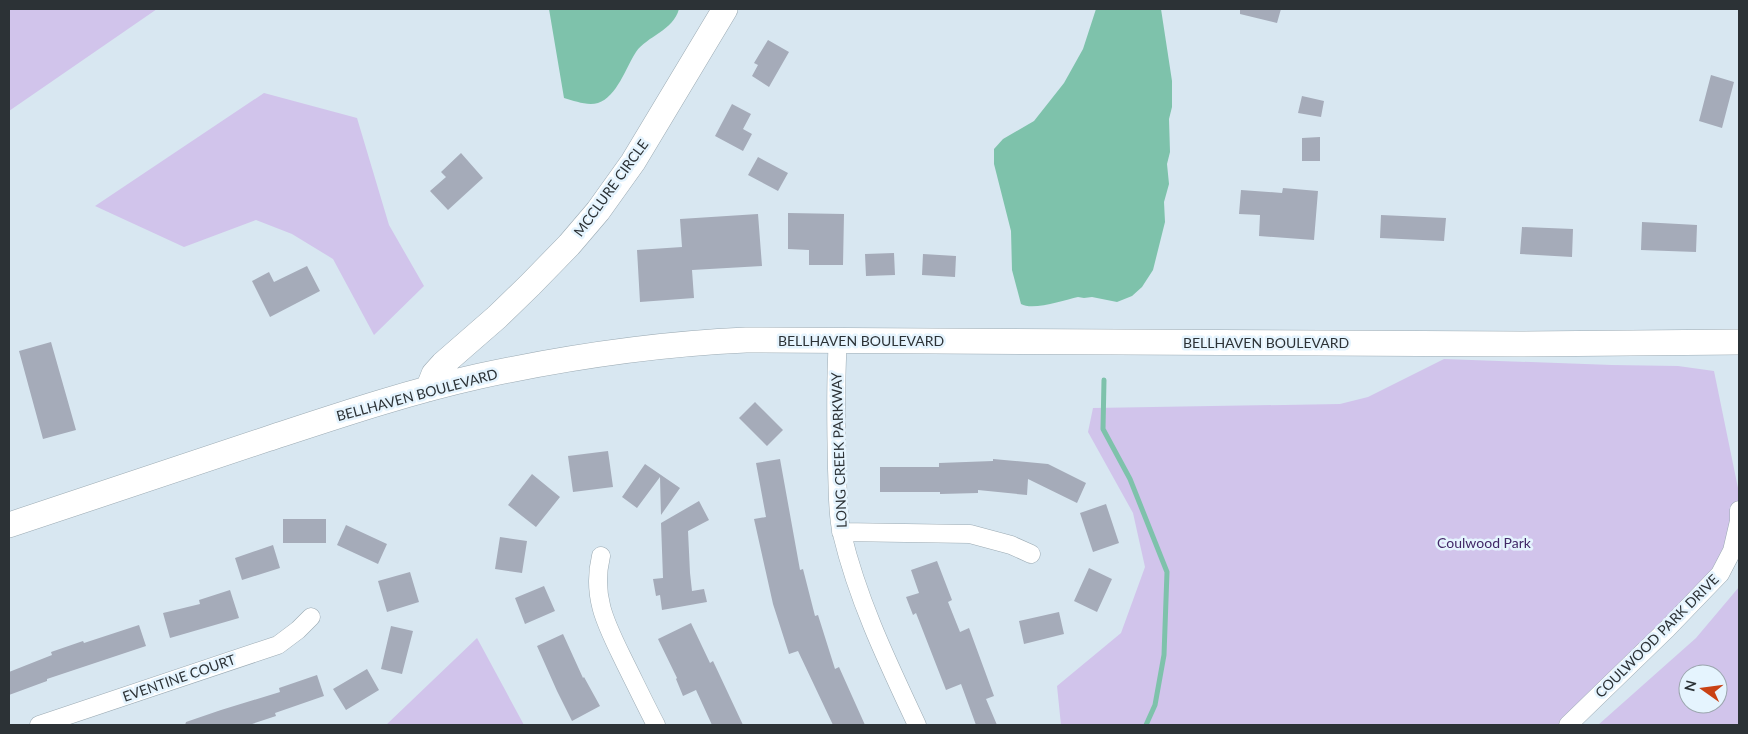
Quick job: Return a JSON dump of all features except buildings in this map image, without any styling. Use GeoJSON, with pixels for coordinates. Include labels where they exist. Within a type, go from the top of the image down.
{"type":"FeatureCollection","features":[{"type":"Feature","properties":{"kind":"main road","name":"MCCLURE CIRCLE"},"geometry":{"type":"LineString","coordinates":[[428,389],[434,374],[443,364],[497,317],[530,285],[598,211],[633,162],[725,9]]}},
{"type":"Feature","properties":{"kind":"main road","name":"BELLHAVEN BOULEVARD"},"geometry":{"type":"LineString","coordinates":[[9,525],[324,420],[428,389],[480,376],[614,352],[714,341],[1511,344],[1739,342]]}},
{"type":"Feature","properties":{"kind":"street","name":"LONG CREEK PARKWAY"},"geometry":{"type":"LineString","coordinates":[[838,340],[836,415],[838,505],[841,532],[861,599],[917,725]]}},
{"type":"Feature","properties":{"kind":"street","name":"COULWOOD PARK DRIVE"},"geometry":{"type":"LineString","coordinates":[[1568,725],[1667,629],[1720,574],[1732,551],[1739,521],[1739,510]]}},
{"type":"Feature","properties":{"kind":"street"},"geometry":{"type":"LineString","coordinates":[[841,532],[970,534],[1011,545],[1031,554]]}},
{"type":"Feature","properties":{"kind":"street"},"geometry":{"type":"LineString","coordinates":[[601,556],[597,573],[598,594],[605,621],[656,725]]}},
{"type":"Feature","properties":{"kind":"street","name":"EVENTINE COURT"},"geometry":{"type":"LineString","coordinates":[[39,725],[278,644],[298,630],[311,617]]}},
{"type":"Feature","properties":{"kind":"green space"},"geometry":{"type":"Polygon","coordinates":[[[9,9],[157,9],[9,111],[9,9]]]}},
{"type":"Feature","properties":{"kind":"green space"},"geometry":{"type":"Polygon","coordinates":[[[264,93],[357,118],[389,225],[424,286],[374,335],[333,259],[292,234],[256,220],[184,247],[95,206],[264,93]]]}},
{"type":"Feature","properties":{"kind":"green space","name":"Coulwood Park"},"geometry":{"type":"Polygon","coordinates":[[[1444,359],[1678,366],[1714,371],[1739,493],[1739,521],[1732,551],[1568,725],[1061,725],[1057,686],[1121,633],[1145,567],[1133,513],[1088,432],[1093,408],[1340,404],[1368,397],[1444,359]]]}},
{"type":"Feature","properties":{"kind":"green space"},"geometry":{"type":"Polygon","coordinates":[[[1739,587],[1739,725],[1598,725],[1696,638],[1739,587]]]}},
{"type":"Feature","properties":{"kind":"green space"},"geometry":{"type":"Polygon","coordinates":[[[477,638],[524,725],[386,725],[477,638]]]}},
{"type":"Feature","properties":{"kind":"shaded area"},"geometry":{"type":"Polygon","coordinates":[[[549,9],[679,9],[676,17],[666,28],[641,46],[636,52],[611,95],[598,103],[590,104],[564,98],[549,9]]]}},
{"type":"Feature","properties":{"kind":"shaded area"},"geometry":{"type":"Polygon","coordinates":[[[1096,9],[1161,9],[1172,81],[1172,107],[1169,119],[1170,152],[1167,164],[1169,184],[1164,202],[1165,222],[1153,270],[1142,287],[1132,296],[1117,302],[1092,297],[1078,297],[1041,306],[1026,306],[1021,304],[1012,270],[1011,231],[994,164],[994,149],[1003,139],[1034,121],[1064,83],[1083,49],[1096,9]]]}},
{"type":"Feature","properties":{"kind":"waterway"},"geometry":{"type":"LineString","coordinates":[[1104,380],[1103,429],[1130,479],[1167,572],[1164,655],[1155,705],[1146,725]]}}]}
